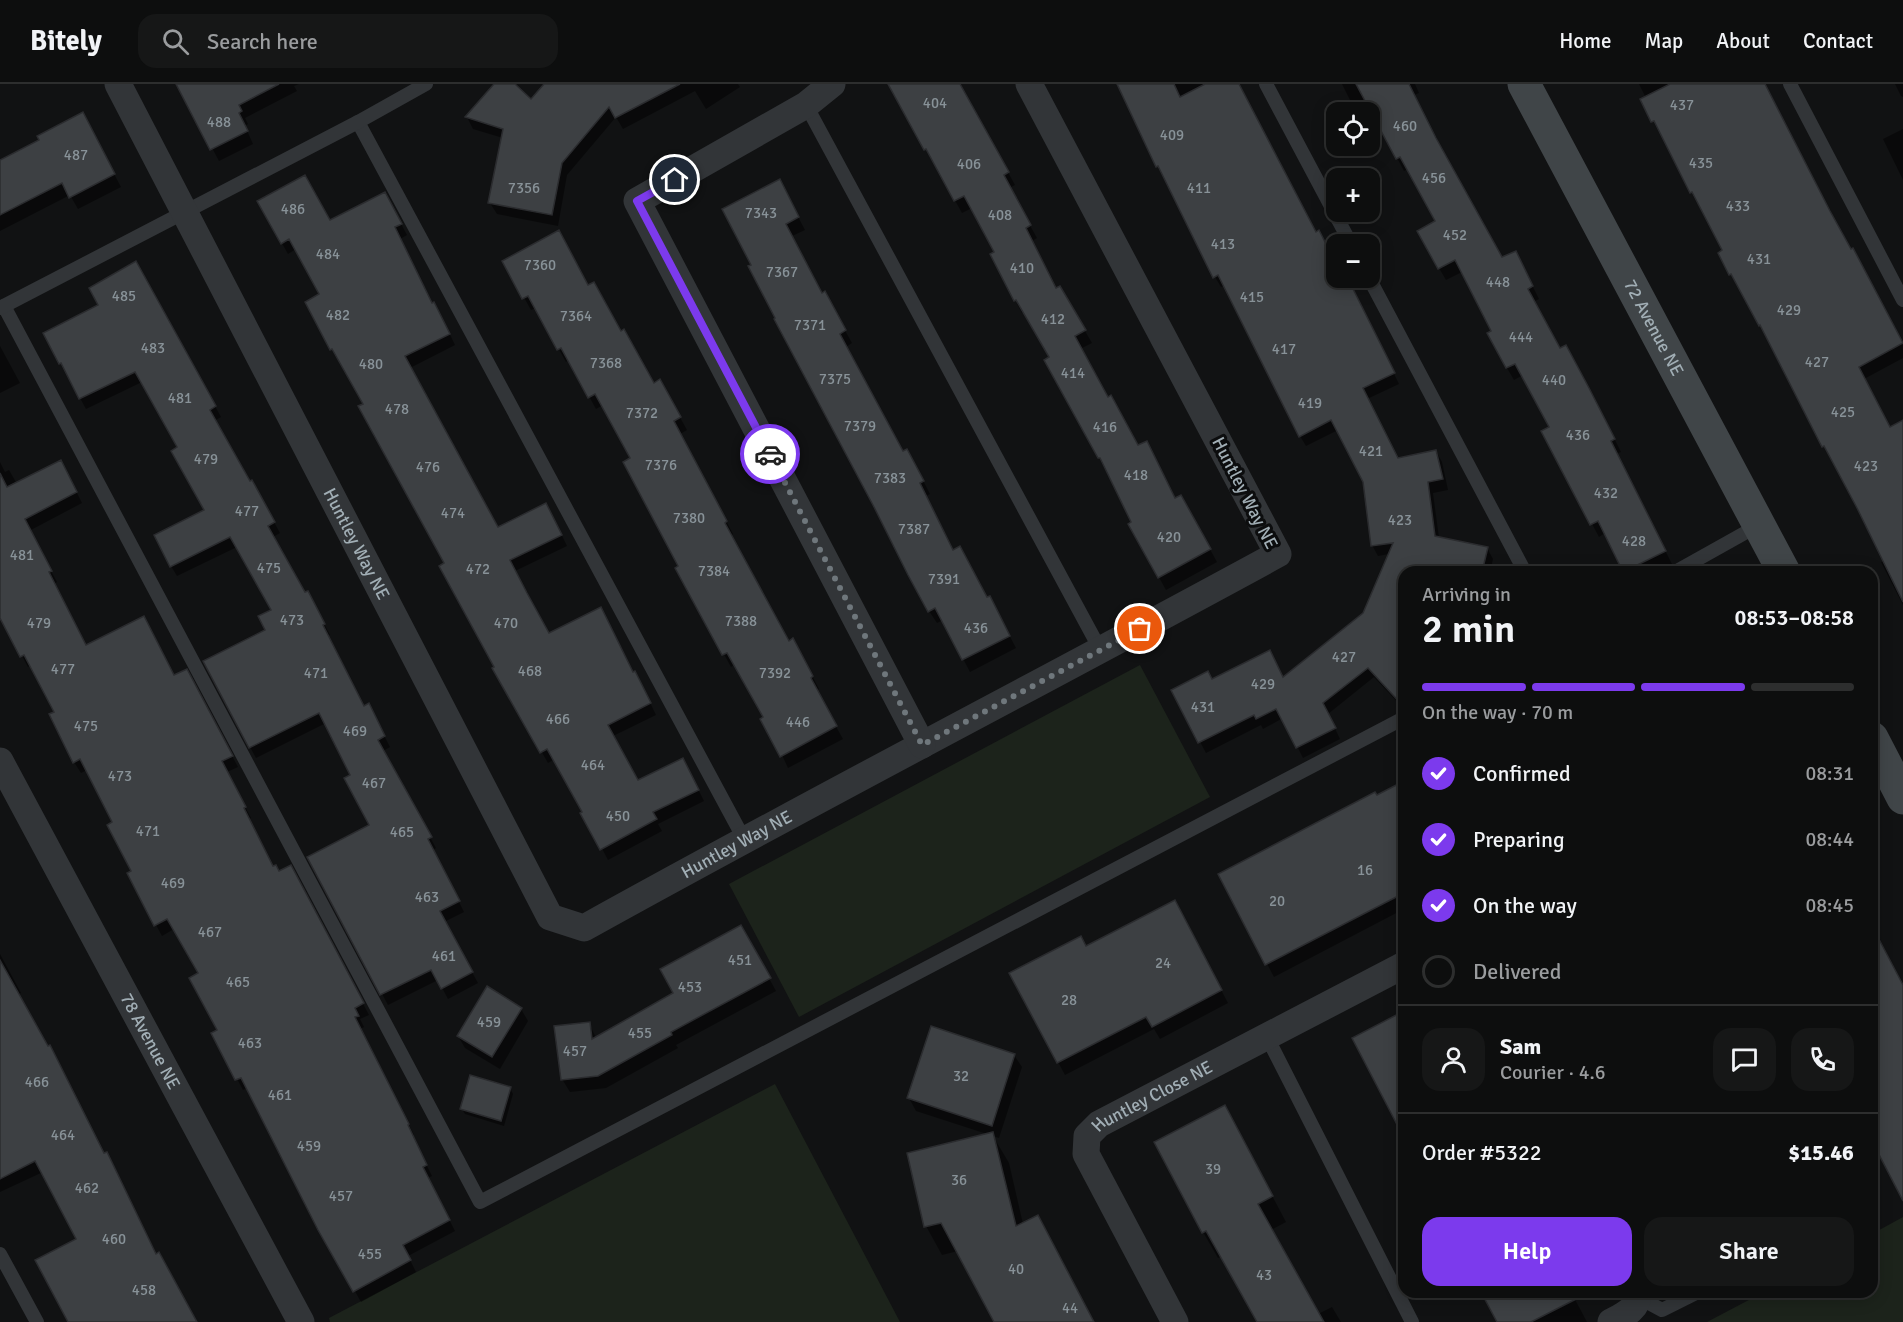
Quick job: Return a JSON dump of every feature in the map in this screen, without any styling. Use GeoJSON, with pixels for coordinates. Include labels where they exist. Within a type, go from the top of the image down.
{"type":"FeatureCollection","features":[{"type":"Feature","properties":{"kind":"street","name":"Huntley Way NE"},"geometry":{"type":"LineString","coordinates":[[118,84],[550,916],[585,928],[744,839],[1101,651],[1278,554],[1029,84]]}},
{"type":"Feature","properties":{"kind":"street"},"geometry":{"type":"LineString","coordinates":[[832,84],[806,105],[637,201],[922,745]]}},
{"type":"Feature","properties":{"kind":"street","name":"72 Avenue NE"},"geometry":{"type":"LineString","coordinates":[[1524,84],[1781,566]]}},
{"type":"Feature","properties":{"kind":"street"},"geometry":{"type":"LineString","coordinates":[[1878,750],[1903,798]]}},
{"type":"Feature","properties":{"kind":"street","name":"78 Avenue NE"},"geometry":{"type":"LineString","coordinates":[[0,761],[301,1322]]}},
{"type":"Feature","properties":{"kind":"street","name":"Huntley Close NE"},"geometry":{"type":"LineString","coordinates":[[1175,1322],[1086,1154],[1087,1136],[1099,1124],[1398,968]]}},
{"type":"Feature","properties":{"kind":"street"},"geometry":{"type":"LineString","coordinates":[[1611,1322],[1631,1311],[1636,1298]]}},
{"type":"Feature","properties":{"kind":"lane"},"geometry":{"type":"LineString","coordinates":[[426,84],[184,214],[2,307],[480,1202],[1398,721]]}},
{"type":"Feature","properties":{"kind":"lane"},"geometry":{"type":"LineString","coordinates":[[1266,84],[1346,234]]}},
{"type":"Feature","properties":{"kind":"lane"},"geometry":{"type":"LineString","coordinates":[[1790,84],[1903,300]]}},
{"type":"Feature","properties":{"kind":"lane"},"geometry":{"type":"LineString","coordinates":[[806,105],[1101,651]]}},
{"type":"Feature","properties":{"kind":"lane"},"geometry":{"type":"LineString","coordinates":[[358,122],[744,839]]}},
{"type":"Feature","properties":{"kind":"lane"},"geometry":{"type":"LineString","coordinates":[[1374,288],[1522,566]]}},
{"type":"Feature","properties":{"kind":"lane"},"geometry":{"type":"LineString","coordinates":[[1687,566],[1759,525]]}},
{"type":"Feature","properties":{"kind":"lane"},"geometry":{"type":"LineString","coordinates":[[1266,1035],[1398,1294]]}},
{"type":"Feature","properties":{"kind":"lane"},"geometry":{"type":"LineString","coordinates":[[0,1254],[37,1322]]}},
{"type":"Feature","properties":{"kind":"lane"},"geometry":{"type":"LineString","coordinates":[[1400,1298],[1412,1322]]}},
{"type":"Feature","properties":{"kind":"lane"},"geometry":{"type":"LineString","coordinates":[[1644,1298],[1662,1310],[1686,1298]]}},
{"type":"Feature","properties":{"kind":"shaded area"},"geometry":{"type":"Polygon","coordinates":[[[1140,665],[1210,797],[799,1017],[729,884],[1140,665]]]}},
{"type":"Feature","properties":{"kind":"shaded area"},"geometry":{"type":"Polygon","coordinates":[[[775,1084],[900,1322],[330,1322],[329,1318],[775,1084]]]}},
{"type":"Feature","properties":{"kind":"shaded area"},"geometry":{"type":"Polygon","coordinates":[[[1903,1217],[1903,1322],[1707,1322],[1753,1298],[1878,1298],[1878,1231],[1903,1217]]]}},
{"type":"Feature","properties":{"kind":"building"},"geometry":{"type":"Polygon","coordinates":[[[176,84],[279,84],[239,105],[242,111],[239,113],[248,131],[210,150],[176,84]]]}},
{"type":"Feature","properties":{"kind":"building"},"geometry":{"type":"Polygon","coordinates":[[[494,84],[515,84],[531,99],[544,84],[680,84],[615,118],[609,107],[562,163],[552,215],[488,203],[503,129],[465,117],[494,84]]]}},
{"type":"Feature","properties":{"kind":"building"},"geometry":{"type":"Polygon","coordinates":[[[888,84],[960,84],[1009,172],[1004,175],[1031,225],[1026,228],[1056,288],[1060,286],[1086,330],[1075,336],[1108,397],[1111,395],[1138,445],[1147,441],[1175,498],[1181,495],[1211,549],[1158,578],[1128,524],[1131,522],[1100,458],[1044,360],[1049,357],[1016,300],[1014,301],[990,254],[994,252],[964,196],[954,201],[888,84]]]}},
{"type":"Feature","properties":{"kind":"building"},"geometry":{"type":"Polygon","coordinates":[[[1117,84],[1174,84],[1180,97],[1205,84],[1239,84],[1316,232],[1319,230],[1326,244],[1326,288],[1352,288],[1395,373],[1363,388],[1398,458],[1436,450],[1443,479],[1428,482],[1435,536],[1488,547],[1483,566],[1398,566],[1398,700],[1368,668],[1323,703],[1336,728],[1296,748],[1276,709],[1256,719],[1254,715],[1198,743],[1171,690],[1208,671],[1212,679],[1270,650],[1283,677],[1363,613],[1393,543],[1371,546],[1363,482],[1331,420],[1299,437],[1218,275],[1213,278],[1158,166],[1156,167],[1117,84]]]}},
{"type":"Feature","properties":{"kind":"building"},"geometry":{"type":"Polygon","coordinates":[[[1356,84],[1409,84],[1502,257],[1516,251],[1533,286],[1528,289],[1560,348],[1566,345],[1589,388],[1615,439],[1611,441],[1666,551],[1635,566],[1620,566],[1598,521],[1590,525],[1541,431],[1549,427],[1515,364],[1506,368],[1487,333],[1491,331],[1455,260],[1438,269],[1417,231],[1435,221],[1400,157],[1396,159],[1380,129],[1380,102],[1366,102],[1356,84]]]}},
{"type":"Feature","properties":{"kind":"building"},"geometry":{"type":"Polygon","coordinates":[[[1670,84],[1765,84],[1830,211],[1851,249],[1853,248],[1903,343],[1859,367],[1890,427],[1903,420],[1903,602],[1857,508],[1824,446],[1822,447],[1760,325],[1731,274],[1729,275],[1718,253],[1722,250],[1692,192],[1690,193],[1654,121],[1651,122],[1640,99],[1670,84]]]}},
{"type":"Feature","properties":{"kind":"building"},"geometry":{"type":"Polygon","coordinates":[[[83,112],[115,174],[69,198],[62,183],[0,215],[0,160],[39,140],[37,136],[83,112]]]}},
{"type":"Feature","properties":{"kind":"building"},"geometry":{"type":"Polygon","coordinates":[[[305,175],[330,220],[385,192],[402,224],[395,227],[432,303],[434,302],[450,334],[405,356],[498,527],[546,503],[562,535],[510,560],[527,593],[549,633],[601,607],[651,703],[608,725],[638,780],[683,758],[699,790],[653,812],[657,819],[600,850],[547,749],[540,753],[492,668],[494,667],[439,566],[444,563],[358,406],[363,404],[332,349],[330,350],[305,302],[319,294],[289,239],[281,244],[257,201],[305,175]]]}},
{"type":"Feature","properties":{"kind":"building"},"geometry":{"type":"Polygon","coordinates":[[[780,179],[799,217],[786,224],[822,293],[825,291],[846,330],[840,334],[903,451],[907,449],[924,481],[920,483],[953,550],[960,546],[987,597],[990,596],[1010,636],[962,660],[935,608],[928,612],[908,575],[774,319],[748,266],[751,265],[722,209],[780,179]]]}},
{"type":"Feature","properties":{"kind":"building"},"geometry":{"type":"Polygon","coordinates":[[[559,230],[588,285],[594,282],[621,331],[624,329],[654,383],[660,379],[681,417],[674,421],[727,521],[725,523],[789,641],[793,638],[837,726],[780,757],[760,719],[763,717],[727,653],[722,655],[675,568],[678,566],[623,462],[630,458],[595,394],[588,398],[561,348],[557,350],[528,296],[522,299],[502,261],[559,230]]]}},
{"type":"Feature","properties":{"kind":"building"},"geometry":{"type":"Polygon","coordinates":[[[136,261],[216,406],[210,410],[275,522],[268,526],[305,592],[308,591],[364,706],[369,703],[385,736],[378,740],[432,837],[428,839],[460,901],[440,911],[473,972],[441,989],[431,970],[380,995],[307,857],[369,825],[344,778],[350,775],[319,713],[249,748],[203,661],[265,630],[258,616],[271,610],[230,537],[170,567],[154,535],[204,510],[171,451],[177,447],[135,372],[79,399],[43,333],[98,305],[89,288],[136,261]]]}},
{"type":"Feature","properties":{"kind":"building"},"geometry":{"type":"Polygon","coordinates":[[[61,460],[77,492],[25,519],[86,645],[144,616],[174,675],[187,669],[233,756],[222,761],[273,866],[276,865],[279,871],[291,865],[364,1003],[355,1008],[359,1016],[355,1017],[409,1124],[427,1165],[423,1167],[450,1220],[403,1245],[411,1260],[353,1292],[318,1230],[241,1078],[235,1080],[211,1033],[217,1030],[189,978],[198,973],[167,919],[154,926],[127,873],[131,871],[107,825],[112,822],[80,759],[73,763],[49,714],[54,712],[24,655],[20,657],[0,618],[0,473],[7,487],[61,460]]]}},
{"type":"Feature","properties":{"kind":"building"},"geometry":{"type":"Polygon","coordinates":[[[1398,784],[1398,896],[1265,965],[1218,874],[1375,792],[1377,795],[1398,784]]]}},
{"type":"Feature","properties":{"kind":"building"},"geometry":{"type":"Polygon","coordinates":[[[1175,900],[1222,990],[1152,1027],[1146,1017],[1057,1063],[1009,973],[1081,936],[1086,946],[1175,900]]]}},
{"type":"Feature","properties":{"kind":"building"},"geometry":{"type":"Polygon","coordinates":[[[741,925],[771,978],[671,1032],[672,1035],[598,1076],[561,1080],[554,1026],[590,1022],[592,1039],[673,993],[660,969],[741,925]]]}},
{"type":"Feature","properties":{"kind":"building"},"geometry":{"type":"Polygon","coordinates":[[[1878,937],[1903,985],[1903,1201],[1878,1153],[1878,937]]]}},
{"type":"Feature","properties":{"kind":"building"},"geometry":{"type":"Polygon","coordinates":[[[0,960],[48,1046],[50,1045],[104,1153],[107,1152],[156,1254],[159,1252],[197,1322],[68,1322],[35,1260],[76,1239],[35,1161],[0,1179],[0,960]]]}},
{"type":"Feature","properties":{"kind":"building"},"geometry":{"type":"Polygon","coordinates":[[[487,986],[522,1008],[492,1057],[457,1036],[487,986]]]}},
{"type":"Feature","properties":{"kind":"building"},"geometry":{"type":"Polygon","coordinates":[[[1398,1014],[1398,1126],[1352,1038],[1398,1014]]]}},
{"type":"Feature","properties":{"kind":"building"},"geometry":{"type":"Polygon","coordinates":[[[931,1026],[1015,1054],[992,1126],[907,1098],[931,1026]]]}},
{"type":"Feature","properties":{"kind":"building"},"geometry":{"type":"Polygon","coordinates":[[[470,1075],[511,1087],[501,1121],[460,1109],[470,1075]]]}},
{"type":"Feature","properties":{"kind":"building"},"geometry":{"type":"Polygon","coordinates":[[[1225,1105],[1273,1196],[1258,1204],[1324,1322],[1257,1322],[1206,1231],[1202,1233],[1154,1142],[1225,1105]]]}},
{"type":"Feature","properties":{"kind":"building"},"geometry":{"type":"Polygon","coordinates":[[[993,1132],[1016,1226],[1038,1215],[1094,1322],[994,1322],[941,1223],[924,1227],[907,1153],[993,1132]]]}},
{"type":"Feature","properties":{"kind":"building"},"geometry":{"type":"Polygon","coordinates":[[[1484,1298],[1578,1298],[1531,1322],[1497,1322],[1484,1298]]]}},
{"type":"Feature","properties":{"kind":"way so far"},"geometry":{"type":"LineString","coordinates":[[770,454],[922,745],[1140,629]]}},
{"type":"Feature","properties":{"kind":"route"},"geometry":{"type":"LineString","coordinates":[[675,180],[637,201],[770,454]]}}]}
